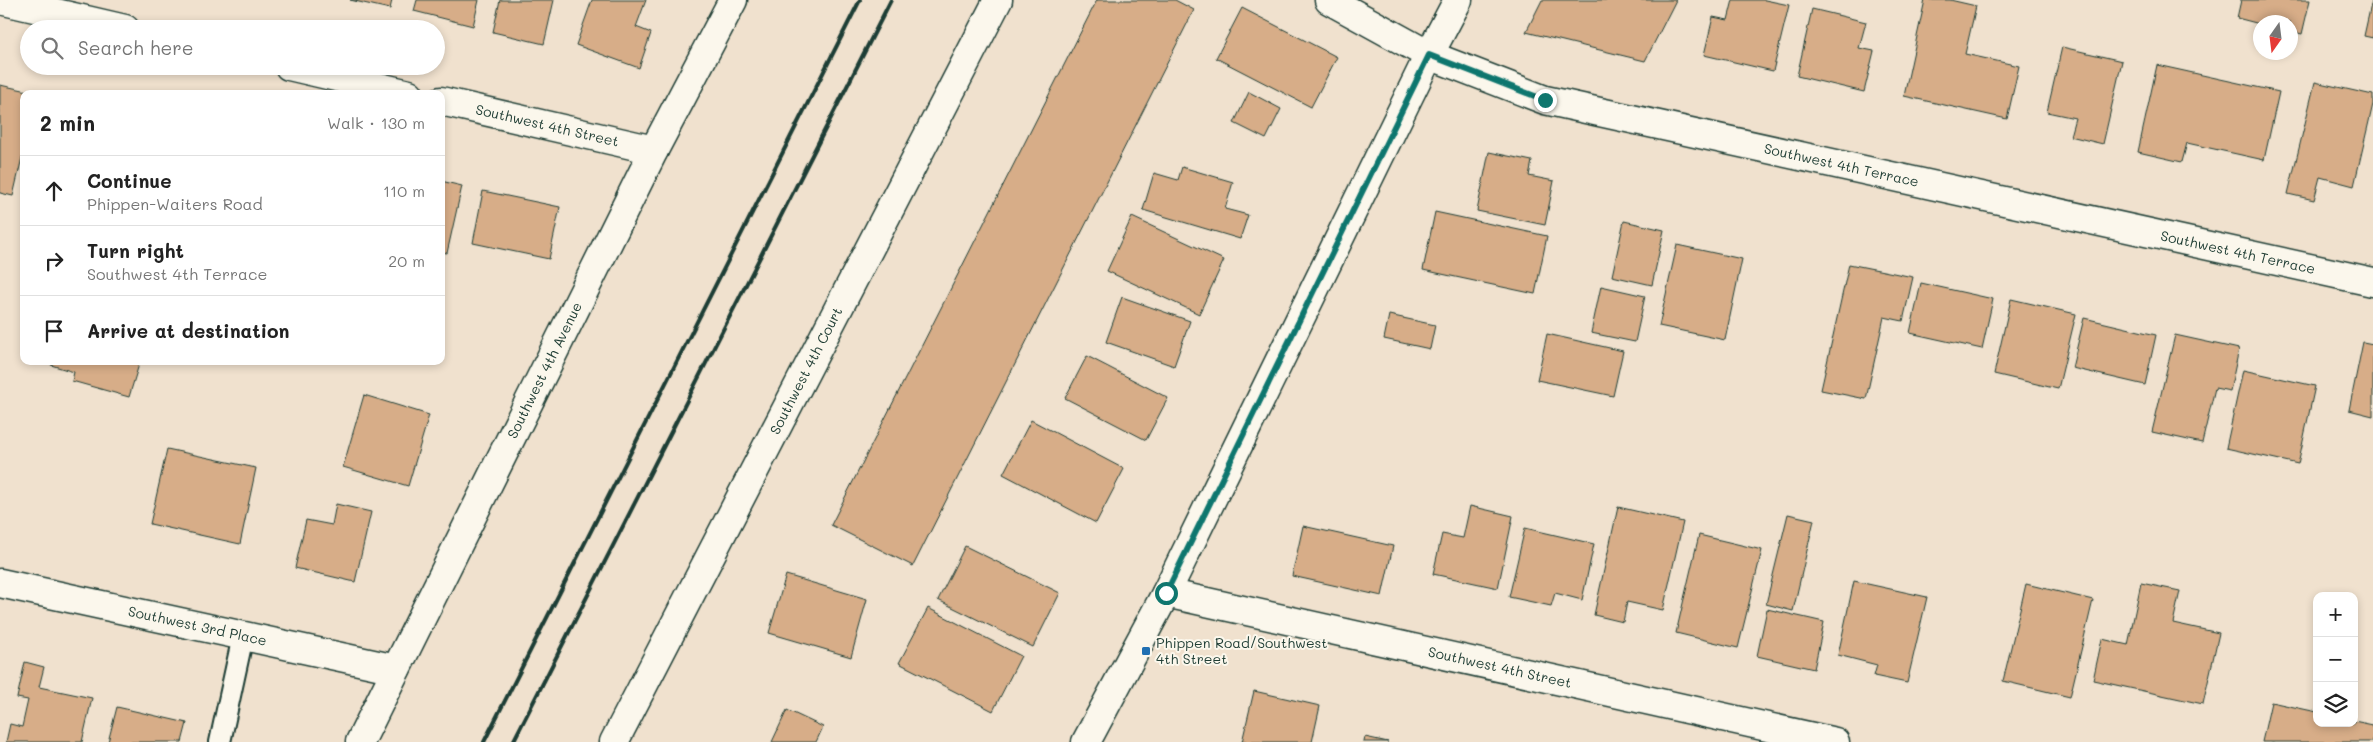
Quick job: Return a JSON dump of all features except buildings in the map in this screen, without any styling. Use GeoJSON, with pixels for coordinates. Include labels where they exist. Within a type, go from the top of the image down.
{"type":"FeatureCollection","features":[{"type":"Feature","properties":{"kind":"street"},"geometry":{"type":"LineString","coordinates":[[0,0],[86,20]]}},
{"type":"Feature","properties":{"kind":"street","name":"Southwest 4th Avenue"},"geometry":{"type":"LineString","coordinates":[[360,742],[654,150],[733,0]]}},
{"type":"Feature","properties":{"kind":"street","name":"Southwest 4th Court"},"geometry":{"type":"LineString","coordinates":[[614,742],[998,0]]}},
{"type":"Feature","properties":{"kind":"street","name":"Southwest 4th Terrace"},"geometry":{"type":"LineString","coordinates":[[1329,0],[1429,55],[1545,100],[2373,282]]}},
{"type":"Feature","properties":{"kind":"street"},"geometry":{"type":"LineString","coordinates":[[1086,742],[1166,593],[1429,55],[1458,0]]}},
{"type":"Feature","properties":{"kind":"street"},"geometry":{"type":"LineString","coordinates":[[328,75],[392,90]]}},
{"type":"Feature","properties":{"kind":"street","name":"Southwest 4th Street"},"geometry":{"type":"LineString","coordinates":[[445,102],[654,150]]}},
{"type":"Feature","properties":{"kind":"street","name":"Southwest 3rd Place"},"geometry":{"type":"LineString","coordinates":[[0,583],[396,669]]}},
{"type":"Feature","properties":{"kind":"street","name":"Southwest 4th Street"},"geometry":{"type":"LineString","coordinates":[[1166,593],[1835,742]]}},
{"type":"Feature","properties":{"kind":"lane"},"geometry":{"type":"LineString","coordinates":[[220,742],[243,636]]}},
{"type":"Feature","properties":{"kind":"railway"},"geometry":{"type":"LineString","coordinates":[[484,742],[860,0]]}},
{"type":"Feature","properties":{"kind":"railway"},"geometry":{"type":"LineString","coordinates":[[513,742],[891,0]]}},
{"type":"Feature","properties":{"kind":"place","name":"Phippen Road/Southwest 4th Street"},"geometry":{"type":"Point","coordinates":[1146,651]}},
{"type":"Feature","properties":{"kind":"route"},"geometry":{"type":"LineString","coordinates":[[1166,593],[1429,55],[1545,100]]}}]}
